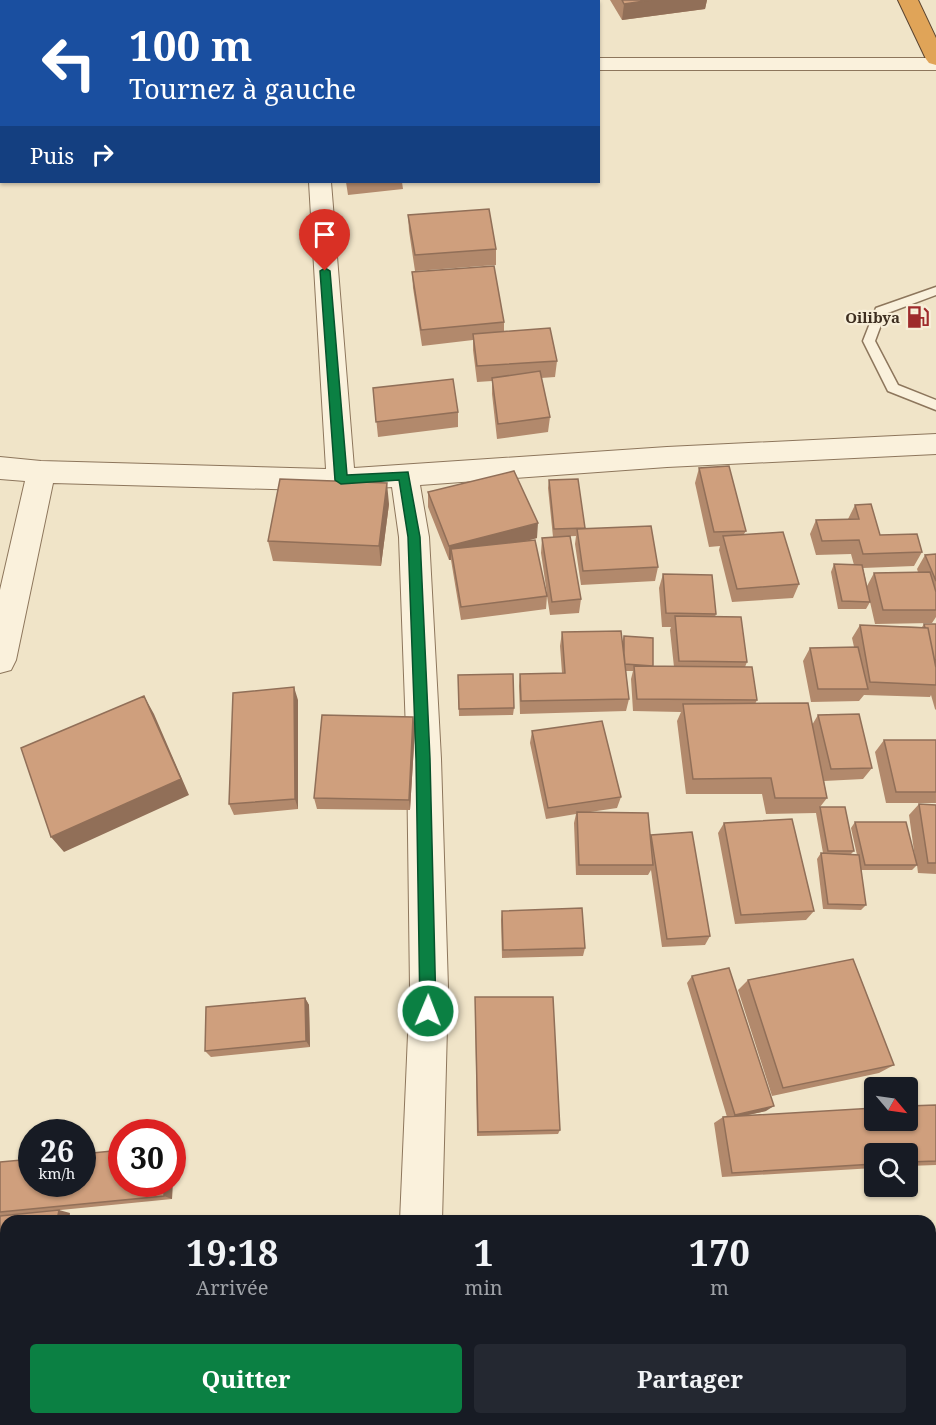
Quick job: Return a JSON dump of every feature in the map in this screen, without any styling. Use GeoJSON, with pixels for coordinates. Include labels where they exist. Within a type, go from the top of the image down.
{"type":"FeatureCollection","features":[{"type":"Feature","properties":{"kind":"highway"},"geometry":{"type":"LineString","coordinates":[[908,0],[936,61]]}},
{"type":"Feature","properties":{"kind":"street"},"geometry":{"type":"LineString","coordinates":[[600,64],[936,61]]}},
{"type":"Feature","properties":{"kind":"street"},"geometry":{"type":"LineString","coordinates":[[320,183],[341,480]]}},
{"type":"Feature","properties":{"kind":"street"},"geometry":{"type":"LineString","coordinates":[[0,468],[41,472],[341,480],[667,457],[936,444]]}},
{"type":"Feature","properties":{"kind":"street"},"geometry":{"type":"LineString","coordinates":[[0,660],[41,472]]}},
{"type":"Feature","properties":{"kind":"street"},"geometry":{"type":"LineString","coordinates":[[404,475],[414,537],[428,965],[421,1215]]}},
{"type":"Feature","properties":{"kind":"lane"},"geometry":{"type":"LineString","coordinates":[[936,291],[880,311],[870,341],[893,388],[936,405]]}},
{"type":"Feature","properties":{"kind":"building"},"geometry":{"type":"Polygon","coordinates":[[[622,0],[651,0],[624,4],[622,0]]]}},
{"type":"Feature","properties":{"kind":"building"},"geometry":{"type":"Polygon","coordinates":[[[489,209],[496,249],[415,255],[408,215],[489,209]]]}},
{"type":"Feature","properties":{"kind":"building"},"geometry":{"type":"Polygon","coordinates":[[[494,266],[504,322],[421,330],[412,272],[494,266]]]}},
{"type":"Feature","properties":{"kind":"building"},"geometry":{"type":"Polygon","coordinates":[[[550,328],[557,361],[477,366],[473,334],[550,328]]]}},
{"type":"Feature","properties":{"kind":"building"},"geometry":{"type":"Polygon","coordinates":[[[540,371],[550,417],[498,424],[492,378],[540,371]]]}},
{"type":"Feature","properties":{"kind":"building"},"geometry":{"type":"Polygon","coordinates":[[[453,379],[458,412],[376,422],[373,388],[453,379]]]}},
{"type":"Feature","properties":{"kind":"building"},"geometry":{"type":"Polygon","coordinates":[[[729,466],[746,531],[714,532],[699,468],[729,466]]]}},
{"type":"Feature","properties":{"kind":"building"},"geometry":{"type":"Polygon","coordinates":[[[514,471],[538,523],[449,546],[428,492],[514,471]]]}},
{"type":"Feature","properties":{"kind":"building"},"geometry":{"type":"Polygon","coordinates":[[[280,479],[387,483],[379,546],[268,541],[280,479]]]}},
{"type":"Feature","properties":{"kind":"building"},"geometry":{"type":"Polygon","coordinates":[[[578,479],[585,528],[554,529],[549,480],[578,479]]]}},
{"type":"Feature","properties":{"kind":"building"},"geometry":{"type":"Polygon","coordinates":[[[871,504],[880,535],[917,534],[922,552],[863,554],[859,540],[822,541],[816,520],[859,519],[855,505],[871,504]]]}},
{"type":"Feature","properties":{"kind":"building"},"geometry":{"type":"Polygon","coordinates":[[[651,526],[658,567],[583,571],[577,529],[651,526]]]}},
{"type":"Feature","properties":{"kind":"building"},"geometry":{"type":"Polygon","coordinates":[[[783,532],[799,584],[737,589],[723,536],[783,532]]]}},
{"type":"Feature","properties":{"kind":"building"},"geometry":{"type":"Polygon","coordinates":[[[570,536],[581,599],[552,602],[542,538],[570,536]]]}},
{"type":"Feature","properties":{"kind":"building"},"geometry":{"type":"Polygon","coordinates":[[[535,540],[547,596],[461,607],[451,549],[535,540]]]}},
{"type":"Feature","properties":{"kind":"building"},"geometry":{"type":"Polygon","coordinates":[[[936,554],[936,581],[925,555],[936,554]]]}},
{"type":"Feature","properties":{"kind":"building"},"geometry":{"type":"Polygon","coordinates":[[[834,564],[862,565],[870,602],[842,601],[834,564]]]}},
{"type":"Feature","properties":{"kind":"building"},"geometry":{"type":"Polygon","coordinates":[[[930,572],[936,592],[936,610],[883,610],[874,573],[930,572]]]}},
{"type":"Feature","properties":{"kind":"building"},"geometry":{"type":"Polygon","coordinates":[[[663,574],[712,575],[716,614],[666,613],[663,574]]]}},
{"type":"Feature","properties":{"kind":"building"},"geometry":{"type":"Polygon","coordinates":[[[675,616],[741,617],[747,662],[679,661],[675,616]]]}},
{"type":"Feature","properties":{"kind":"building"},"geometry":{"type":"Polygon","coordinates":[[[924,624],[936,624],[936,667],[928,628],[925,628],[924,624]]]}},
{"type":"Feature","properties":{"kind":"building"},"geometry":{"type":"Polygon","coordinates":[[[860,625],[928,628],[936,668],[936,685],[870,682],[860,625]]]}},
{"type":"Feature","properties":{"kind":"building"},"geometry":{"type":"Polygon","coordinates":[[[621,631],[629,699],[521,701],[520,674],[565,673],[562,632],[621,631]]]}},
{"type":"Feature","properties":{"kind":"building"},"geometry":{"type":"Polygon","coordinates":[[[624,636],[653,638],[653,666],[625,664],[624,636]]]}},
{"type":"Feature","properties":{"kind":"building"},"geometry":{"type":"Polygon","coordinates":[[[858,647],[868,689],[818,689],[810,648],[858,647]]]}},
{"type":"Feature","properties":{"kind":"building"},"geometry":{"type":"Polygon","coordinates":[[[634,666],[752,667],[757,700],[637,699],[634,666]]]}},
{"type":"Feature","properties":{"kind":"building"},"geometry":{"type":"Polygon","coordinates":[[[513,674],[514,708],[459,709],[458,675],[513,674]]]}},
{"type":"Feature","properties":{"kind":"building"},"geometry":{"type":"Polygon","coordinates":[[[294,687],[295,799],[229,804],[233,693],[294,687]]]}},
{"type":"Feature","properties":{"kind":"building"},"geometry":{"type":"Polygon","coordinates":[[[144,696],[181,779],[51,837],[21,748],[144,696]]]}},
{"type":"Feature","properties":{"kind":"building"},"geometry":{"type":"Polygon","coordinates":[[[808,703],[827,798],[775,798],[771,778],[693,779],[683,704],[808,703]]]}},
{"type":"Feature","properties":{"kind":"building"},"geometry":{"type":"Polygon","coordinates":[[[859,714],[872,768],[831,769],[818,715],[859,714]]]}},
{"type":"Feature","properties":{"kind":"building"},"geometry":{"type":"Polygon","coordinates":[[[322,715],[413,717],[409,800],[314,798],[322,715]]]}},
{"type":"Feature","properties":{"kind":"building"},"geometry":{"type":"Polygon","coordinates":[[[602,721],[621,797],[548,808],[532,731],[602,721]]]}},
{"type":"Feature","properties":{"kind":"building"},"geometry":{"type":"Polygon","coordinates":[[[884,740],[936,740],[936,792],[896,792],[884,740]]]}},
{"type":"Feature","properties":{"kind":"building"},"geometry":{"type":"Polygon","coordinates":[[[919,804],[936,805],[936,863],[928,863],[919,804]]]}},
{"type":"Feature","properties":{"kind":"building"},"geometry":{"type":"Polygon","coordinates":[[[820,807],[845,807],[854,851],[828,851],[820,807]]]}},
{"type":"Feature","properties":{"kind":"building"},"geometry":{"type":"Polygon","coordinates":[[[577,812],[648,813],[653,865],[579,865],[577,812]]]}},
{"type":"Feature","properties":{"kind":"building"},"geometry":{"type":"Polygon","coordinates":[[[792,819],[814,911],[741,915],[724,823],[792,819]]]}},
{"type":"Feature","properties":{"kind":"building"},"geometry":{"type":"Polygon","coordinates":[[[855,822],[906,822],[917,865],[865,865],[855,822]]]}},
{"type":"Feature","properties":{"kind":"building"},"geometry":{"type":"Polygon","coordinates":[[[692,832],[710,936],[667,939],[651,835],[692,832]]]}},
{"type":"Feature","properties":{"kind":"building"},"geometry":{"type":"Polygon","coordinates":[[[821,853],[859,855],[866,905],[828,904],[821,853]]]}},
{"type":"Feature","properties":{"kind":"building"},"geometry":{"type":"Polygon","coordinates":[[[582,908],[585,948],[503,950],[502,911],[582,908]]]}},
{"type":"Feature","properties":{"kind":"building"},"geometry":{"type":"Polygon","coordinates":[[[853,959],[894,1065],[783,1088],[748,980],[853,959]]]}},
{"type":"Feature","properties":{"kind":"building"},"geometry":{"type":"Polygon","coordinates":[[[729,968],[774,1106],[735,1115],[692,976],[729,968]]]}},
{"type":"Feature","properties":{"kind":"building"},"geometry":{"type":"Polygon","coordinates":[[[475,997],[553,997],[560,1130],[478,1132],[475,997]]]}},
{"type":"Feature","properties":{"kind":"building"},"geometry":{"type":"Polygon","coordinates":[[[305,998],[306,1041],[205,1051],[206,1007],[305,998]]]}},
{"type":"Feature","properties":{"kind":"building"},"geometry":{"type":"Polygon","coordinates":[[[936,1105],[936,1161],[918,1162],[918,1143],[864,1143],[864,1165],[732,1173],[723,1117],[864,1109],[864,1131],[918,1131],[918,1106],[936,1105]]]}},
{"type":"Feature","properties":{"kind":"building"},"geometry":{"type":"Polygon","coordinates":[[[108,1151],[108,1197],[154,1197],[0,1212],[0,1162],[18,1160],[18,1197],[96,1197],[96,1153],[108,1151]]]}},
{"type":"Feature","properties":{"kind":"building"},"geometry":{"type":"Polygon","coordinates":[[[59,1210],[58,1215],[10,1215],[59,1210]]]}},
{"type":"Feature","properties":{"kind":"place","name":"Oilibya"},"geometry":{"type":"Point","coordinates":[918,317]}},
{"type":"Feature","properties":{"kind":"route"},"geometry":{"type":"LineString","coordinates":[[325,271],[341,480],[404,475],[414,537],[423,759],[428,1011]]}}]}
